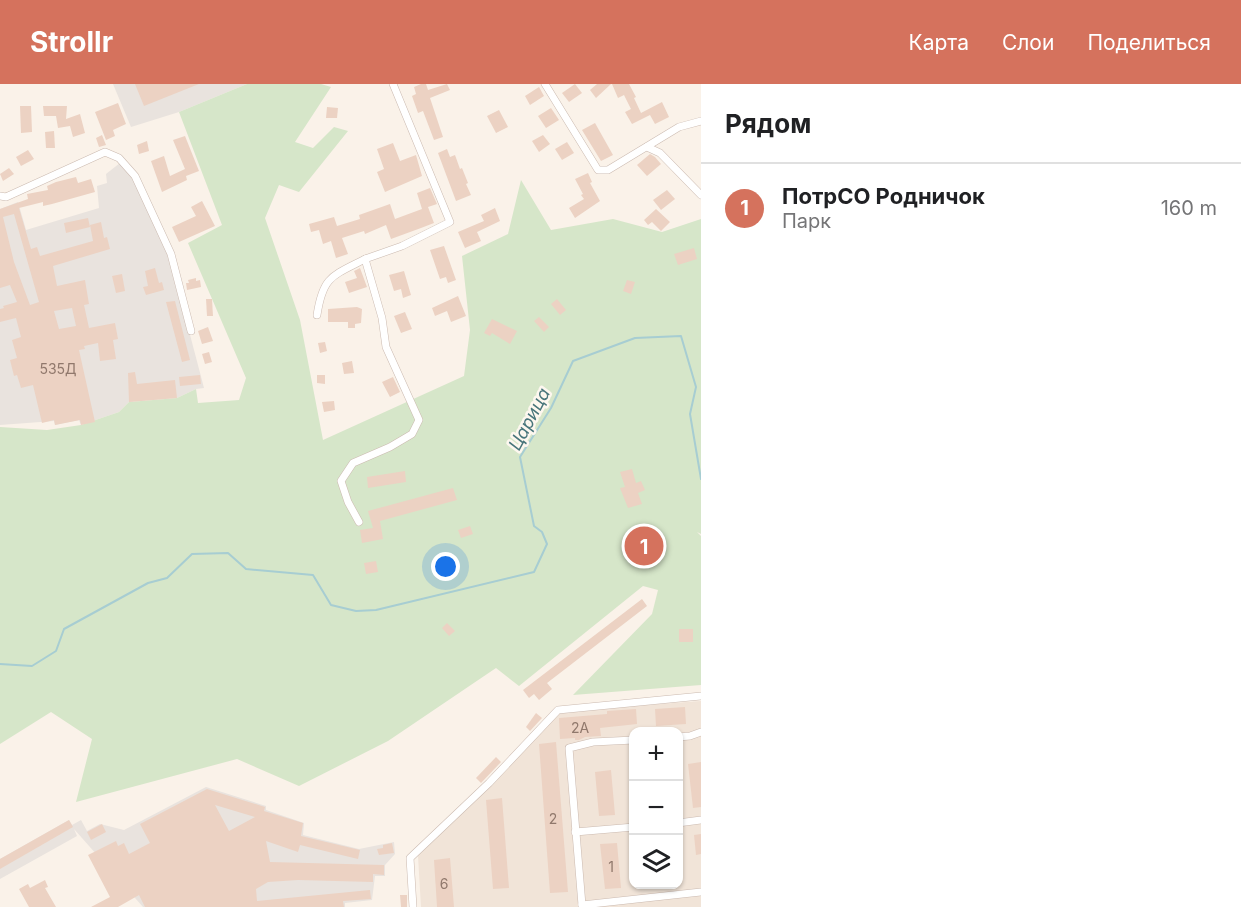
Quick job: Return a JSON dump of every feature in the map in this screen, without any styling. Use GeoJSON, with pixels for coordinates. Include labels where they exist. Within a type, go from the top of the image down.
{"type":"FeatureCollection","features":[{"type":"Feature","properties":{"kind":"street"},"geometry":{"type":"LineString","coordinates":[[317,315],[321,293],[331,276],[365,259],[402,246],[450,222],[393,84]]}},
{"type":"Feature","properties":{"kind":"street"},"geometry":{"type":"LineString","coordinates":[[545,84],[598,170],[608,170],[679,127],[701,121]]}},
{"type":"Feature","properties":{"kind":"street"},"geometry":{"type":"LineString","coordinates":[[647,147],[660,153],[701,195]]}},
{"type":"Feature","properties":{"kind":"street"},"geometry":{"type":"LineString","coordinates":[[0,196],[6,196],[105,152],[119,158],[135,176],[171,254],[191,331]]}},
{"type":"Feature","properties":{"kind":"street"},"geometry":{"type":"LineString","coordinates":[[359,522],[341,481],[353,463],[390,447],[412,434],[419,420],[386,347],[382,318],[365,259]]}},
{"type":"Feature","properties":{"kind":"street"},"geometry":{"type":"LineString","coordinates":[[413,907],[410,858],[489,783],[558,710],[701,696]]}},
{"type":"Feature","properties":{"kind":"street"},"geometry":{"type":"LineString","coordinates":[[683,737],[701,732]]}},
{"type":"Feature","properties":{"kind":"street"},"geometry":{"type":"LineString","coordinates":[[629,740],[593,742],[569,748],[575,832],[584,906],[701,892]]}},
{"type":"Feature","properties":{"kind":"street"},"geometry":{"type":"LineString","coordinates":[[683,822],[701,820]]}},
{"type":"Feature","properties":{"kind":"street"},"geometry":{"type":"LineString","coordinates":[[575,832],[629,826]]}},
{"type":"Feature","properties":{"kind":"shaded area"},"geometry":{"type":"Polygon","coordinates":[[[113,84],[247,84],[179,112],[131,127],[113,84]]]}},
{"type":"Feature","properties":{"kind":"shaded area"},"geometry":{"type":"Polygon","coordinates":[[[120,163],[134,179],[169,255],[204,388],[196,389],[177,398],[129,402],[119,412],[81,425],[79,420],[55,425],[54,421],[0,425],[0,209],[18,202],[26,230],[99,208],[97,186],[107,183],[106,174],[120,163]]]}},
{"type":"Feature","properties":{"kind":"shaded area"},"geometry":{"type":"Polygon","coordinates":[[[701,701],[701,907],[421,907],[418,856],[560,711],[701,701]]]}},
{"type":"Feature","properties":{"kind":"shaded area"},"geometry":{"type":"Polygon","coordinates":[[[206,787],[266,806],[266,810],[304,823],[303,835],[359,849],[394,842],[395,854],[385,865],[385,876],[375,876],[372,900],[345,903],[345,907],[143,907],[74,829],[77,836],[0,879],[0,859],[69,820],[72,825],[81,820],[87,831],[100,824],[124,830],[206,787]]]}},
{"type":"Feature","properties":{"kind":"green space"},"geometry":{"type":"Polygon","coordinates":[[[247,84],[321,84],[331,87],[295,142],[313,148],[334,127],[348,131],[299,192],[279,185],[265,218],[300,320],[323,440],[464,376],[470,330],[462,256],[508,234],[521,180],[551,230],[613,219],[662,232],[701,219],[701,534],[697,532],[701,536],[701,685],[573,695],[652,614],[658,590],[643,586],[519,686],[496,668],[388,741],[299,786],[237,759],[76,802],[92,739],[51,712],[0,744],[0,427],[47,430],[81,425],[119,412],[129,402],[177,398],[196,389],[198,403],[239,400],[246,378],[188,243],[222,225],[179,112],[247,84]]]}},
{"type":"Feature","properties":{"kind":"building"},"geometry":{"type":"Polygon","coordinates":[[[135,84],[199,84],[144,106],[135,84]]]}},
{"type":"Feature","properties":{"kind":"building"},"geometry":{"type":"Polygon","coordinates":[[[426,84],[428,90],[447,84],[450,90],[430,98],[443,137],[434,140],[423,111],[418,113],[412,96],[416,94],[414,87],[426,84]]]}},
{"type":"Feature","properties":{"kind":"building"},"geometry":{"type":"Polygon","coordinates":[[[575,84],[582,93],[569,102],[562,93],[575,84]]]}},
{"type":"Feature","properties":{"kind":"building"},"geometry":{"type":"Polygon","coordinates":[[[597,84],[611,84],[596,98],[590,90],[597,84]]]}},
{"type":"Feature","properties":{"kind":"building"},"geometry":{"type":"Polygon","coordinates":[[[612,84],[629,84],[641,113],[662,102],[669,117],[655,124],[650,115],[632,124],[625,112],[631,109],[624,95],[618,98],[612,84]]]}},
{"type":"Feature","properties":{"kind":"building"},"geometry":{"type":"Polygon","coordinates":[[[539,87],[544,96],[530,105],[525,96],[539,87]]]}},
{"type":"Feature","properties":{"kind":"building"},"geometry":{"type":"Polygon","coordinates":[[[118,103],[126,124],[113,130],[115,136],[106,140],[95,112],[118,103]]]}},
{"type":"Feature","properties":{"kind":"building"},"geometry":{"type":"Polygon","coordinates":[[[20,106],[31,106],[32,132],[21,133],[20,106]]]}},
{"type":"Feature","properties":{"kind":"building"},"geometry":{"type":"Polygon","coordinates":[[[43,106],[67,106],[66,119],[80,114],[85,133],[73,137],[70,126],[58,128],[56,116],[44,116],[43,106]]]}},
{"type":"Feature","properties":{"kind":"building"},"geometry":{"type":"Polygon","coordinates":[[[327,107],[338,108],[337,118],[326,118],[327,107]]]}},
{"type":"Feature","properties":{"kind":"building"},"geometry":{"type":"Polygon","coordinates":[[[551,108],[559,120],[546,128],[538,116],[551,108]]]}},
{"type":"Feature","properties":{"kind":"building"},"geometry":{"type":"Polygon","coordinates":[[[499,110],[508,127],[496,133],[487,116],[499,110]]]}},
{"type":"Feature","properties":{"kind":"building"},"geometry":{"type":"Polygon","coordinates":[[[595,123],[613,155],[601,161],[582,130],[595,123]]]}},
{"type":"Feature","properties":{"kind":"building"},"geometry":{"type":"Polygon","coordinates":[[[54,131],[55,148],[46,148],[45,132],[54,131]]]}},
{"type":"Feature","properties":{"kind":"building"},"geometry":{"type":"Polygon","coordinates":[[[102,135],[106,145],[99,147],[96,138],[102,135]]]}},
{"type":"Feature","properties":{"kind":"building"},"geometry":{"type":"Polygon","coordinates":[[[543,135],[550,144],[539,152],[532,141],[543,135]]]}},
{"type":"Feature","properties":{"kind":"building"},"geometry":{"type":"Polygon","coordinates":[[[185,136],[199,171],[186,176],[187,180],[162,192],[151,161],[164,156],[170,176],[185,169],[173,140],[185,136]]]}},
{"type":"Feature","properties":{"kind":"building"},"geometry":{"type":"Polygon","coordinates":[[[147,141],[149,151],[139,154],[137,145],[147,141]]]}},
{"type":"Feature","properties":{"kind":"building"},"geometry":{"type":"Polygon","coordinates":[[[567,142],[574,153],[562,160],[555,149],[567,142]]]}},
{"type":"Feature","properties":{"kind":"building"},"geometry":{"type":"Polygon","coordinates":[[[393,143],[400,161],[416,155],[422,176],[385,192],[377,172],[384,169],[377,149],[393,143]]]}},
{"type":"Feature","properties":{"kind":"building"},"geometry":{"type":"Polygon","coordinates":[[[447,149],[450,157],[455,155],[460,169],[462,168],[471,195],[456,201],[438,153],[447,149]]]}},
{"type":"Feature","properties":{"kind":"building"},"geometry":{"type":"Polygon","coordinates":[[[28,150],[34,159],[21,166],[16,157],[28,150]]]}},
{"type":"Feature","properties":{"kind":"building"},"geometry":{"type":"Polygon","coordinates":[[[650,154],[661,164],[647,176],[637,165],[650,154]]]}},
{"type":"Feature","properties":{"kind":"building"},"geometry":{"type":"Polygon","coordinates":[[[9,168],[14,174],[3,181],[0,174],[9,168]]]}},
{"type":"Feature","properties":{"kind":"building"},"geometry":{"type":"Polygon","coordinates":[[[588,173],[592,182],[590,183],[600,201],[575,218],[569,208],[584,199],[575,179],[588,173]]]}},
{"type":"Feature","properties":{"kind":"building"},"geometry":{"type":"Polygon","coordinates":[[[76,177],[78,183],[91,179],[95,192],[43,206],[43,202],[19,208],[31,249],[37,247],[40,256],[93,241],[90,225],[101,222],[104,238],[107,237],[110,249],[53,266],[57,286],[85,280],[89,304],[84,305],[89,328],[115,323],[118,339],[113,340],[116,359],[100,361],[98,343],[84,346],[85,349],[79,350],[95,422],[81,425],[80,420],[55,425],[54,420],[42,423],[33,385],[21,388],[17,375],[14,376],[10,360],[17,358],[12,340],[21,337],[16,318],[0,322],[0,309],[17,302],[10,285],[0,288],[0,209],[28,199],[27,194],[48,190],[47,186],[76,177]],[[14,214],[3,217],[14,262],[30,305],[39,302],[14,214]],[[72,308],[54,311],[59,329],[76,326],[72,308]]]}},
{"type":"Feature","properties":{"kind":"building"},"geometry":{"type":"Polygon","coordinates":[[[430,188],[437,204],[428,207],[434,223],[421,228],[391,239],[386,225],[365,234],[364,231],[342,238],[348,254],[336,258],[331,241],[323,244],[319,230],[311,232],[309,224],[334,217],[337,226],[360,219],[359,215],[390,204],[395,219],[422,209],[417,193],[430,188]]]}},
{"type":"Feature","properties":{"kind":"building"},"geometry":{"type":"Polygon","coordinates":[[[667,190],[675,199],[661,210],[653,200],[667,190]]]}},
{"type":"Feature","properties":{"kind":"building"},"geometry":{"type":"Polygon","coordinates":[[[202,201],[215,226],[179,242],[172,227],[196,216],[191,207],[202,201]]]}},
{"type":"Feature","properties":{"kind":"building"},"geometry":{"type":"Polygon","coordinates":[[[495,208],[500,221],[477,232],[481,241],[465,248],[458,232],[484,221],[481,215],[495,208]]]}},
{"type":"Feature","properties":{"kind":"building"},"geometry":{"type":"Polygon","coordinates":[[[656,209],[670,222],[661,231],[652,222],[648,225],[644,220],[656,209]]]}},
{"type":"Feature","properties":{"kind":"building"},"geometry":{"type":"Polygon","coordinates":[[[88,218],[90,227],[66,233],[64,223],[88,218]]]}},
{"type":"Feature","properties":{"kind":"building"},"geometry":{"type":"Polygon","coordinates":[[[444,246],[456,280],[448,283],[446,277],[440,279],[430,250],[444,246]]]}},
{"type":"Feature","properties":{"kind":"building"},"geometry":{"type":"Polygon","coordinates":[[[694,248],[697,259],[678,265],[674,254],[694,248]]]}},
{"type":"Feature","properties":{"kind":"building"},"geometry":{"type":"Polygon","coordinates":[[[155,268],[159,283],[162,282],[164,290],[146,295],[143,287],[148,286],[145,271],[155,268]]]}},
{"type":"Feature","properties":{"kind":"building"},"geometry":{"type":"Polygon","coordinates":[[[360,268],[367,287],[349,293],[345,282],[357,278],[354,271],[360,268]]]}},
{"type":"Feature","properties":{"kind":"building"},"geometry":{"type":"Polygon","coordinates":[[[404,271],[411,295],[403,298],[401,289],[394,291],[389,275],[404,271]]]}},
{"type":"Feature","properties":{"kind":"building"},"geometry":{"type":"Polygon","coordinates":[[[122,274],[125,291],[116,293],[112,276],[122,274]]]}},
{"type":"Feature","properties":{"kind":"building"},"geometry":{"type":"Polygon","coordinates":[[[196,278],[196,281],[200,280],[201,287],[187,290],[188,280],[196,278]]]}},
{"type":"Feature","properties":{"kind":"building"},"geometry":{"type":"Polygon","coordinates":[[[627,280],[635,282],[631,294],[623,291],[627,280]]]}},
{"type":"Feature","properties":{"kind":"building"},"geometry":{"type":"Polygon","coordinates":[[[458,296],[466,316],[451,322],[447,311],[435,316],[432,308],[458,296]]]}},
{"type":"Feature","properties":{"kind":"building"},"geometry":{"type":"Polygon","coordinates":[[[206,299],[212,299],[213,316],[207,316],[206,299]]]}},
{"type":"Feature","properties":{"kind":"building"},"geometry":{"type":"Polygon","coordinates":[[[557,299],[566,310],[560,315],[551,304],[557,299]]]}},
{"type":"Feature","properties":{"kind":"building"},"geometry":{"type":"Polygon","coordinates":[[[175,301],[190,360],[182,362],[166,302],[175,301]]]}},
{"type":"Feature","properties":{"kind":"building"},"geometry":{"type":"Polygon","coordinates":[[[357,307],[362,309],[361,323],[355,324],[355,328],[348,328],[348,322],[328,322],[328,309],[357,307]]]}},
{"type":"Feature","properties":{"kind":"building"},"geometry":{"type":"Polygon","coordinates":[[[405,312],[412,329],[401,333],[394,316],[405,312]]]}},
{"type":"Feature","properties":{"kind":"building"},"geometry":{"type":"Polygon","coordinates":[[[539,317],[549,327],[544,332],[534,321],[539,317]]]}},
{"type":"Feature","properties":{"kind":"building"},"geometry":{"type":"Polygon","coordinates":[[[492,319],[517,331],[510,344],[492,333],[490,336],[484,333],[492,319]]]}},
{"type":"Feature","properties":{"kind":"building"},"geometry":{"type":"Polygon","coordinates":[[[208,327],[213,341],[202,344],[198,331],[208,327]]]}},
{"type":"Feature","properties":{"kind":"building"},"geometry":{"type":"Polygon","coordinates":[[[325,342],[327,351],[320,353],[318,343],[325,342]]]}},
{"type":"Feature","properties":{"kind":"building"},"geometry":{"type":"Polygon","coordinates":[[[209,352],[212,362],[205,364],[202,354],[209,352]]]}},
{"type":"Feature","properties":{"kind":"building"},"geometry":{"type":"Polygon","coordinates":[[[352,361],[354,373],[344,374],[342,363],[352,361]]]}},
{"type":"Feature","properties":{"kind":"building"},"geometry":{"type":"Polygon","coordinates":[[[135,372],[137,384],[175,380],[177,398],[129,402],[128,373],[135,372]]]}},
{"type":"Feature","properties":{"kind":"building"},"geometry":{"type":"Polygon","coordinates":[[[200,375],[201,384],[180,386],[179,377],[200,375]]]}},
{"type":"Feature","properties":{"kind":"building"},"geometry":{"type":"Polygon","coordinates":[[[317,375],[325,375],[325,384],[317,383],[317,375]]]}},
{"type":"Feature","properties":{"kind":"building"},"geometry":{"type":"Polygon","coordinates":[[[393,377],[400,392],[390,397],[382,382],[393,377]]]}},
{"type":"Feature","properties":{"kind":"building"},"geometry":{"type":"Polygon","coordinates":[[[334,401],[335,410],[324,412],[322,402],[334,401]]]}},
{"type":"Feature","properties":{"kind":"building"},"geometry":{"type":"Polygon","coordinates":[[[632,469],[636,483],[641,481],[645,490],[638,493],[642,504],[628,508],[620,488],[625,487],[620,472],[632,469]]]}},
{"type":"Feature","properties":{"kind":"building"},"geometry":{"type":"Polygon","coordinates":[[[405,471],[406,482],[368,488],[367,477],[405,471]]]}},
{"type":"Feature","properties":{"kind":"building"},"geometry":{"type":"Polygon","coordinates":[[[453,488],[457,500],[380,521],[383,539],[362,543],[360,530],[373,528],[368,511],[453,488]]]}},
{"type":"Feature","properties":{"kind":"building"},"geometry":{"type":"Polygon","coordinates":[[[470,526],[473,534],[461,538],[458,530],[470,526]]]}},
{"type":"Feature","properties":{"kind":"building"},"geometry":{"type":"Polygon","coordinates":[[[376,561],[378,572],[366,574],[364,563],[376,561]]]}},
{"type":"Feature","properties":{"kind":"building"},"geometry":{"type":"Polygon","coordinates":[[[642,599],[647,606],[547,683],[552,689],[539,700],[534,694],[529,698],[523,690],[642,599]]]}},
{"type":"Feature","properties":{"kind":"building"},"geometry":{"type":"Polygon","coordinates":[[[447,623],[455,631],[449,636],[442,628],[447,623]]]}},
{"type":"Feature","properties":{"kind":"building"},"geometry":{"type":"Polygon","coordinates":[[[679,629],[693,629],[693,642],[679,642],[679,629]]]}},
{"type":"Feature","properties":{"kind":"building"},"geometry":{"type":"Polygon","coordinates":[[[685,707],[686,724],[656,726],[655,709],[685,707]]]}},
{"type":"Feature","properties":{"kind":"building"},"geometry":{"type":"Polygon","coordinates":[[[636,709],[637,724],[600,728],[601,736],[585,737],[579,740],[560,739],[559,718],[636,709]]]}},
{"type":"Feature","properties":{"kind":"building"},"geometry":{"type":"Polygon","coordinates":[[[536,713],[542,718],[530,731],[526,727],[536,713]]]}},
{"type":"Feature","properties":{"kind":"building"},"geometry":{"type":"Polygon","coordinates":[[[556,742],[568,892],[550,893],[539,744],[556,742]]]}},
{"type":"Feature","properties":{"kind":"building"},"geometry":{"type":"Polygon","coordinates":[[[496,757],[501,762],[481,783],[476,778],[496,757]]]}},
{"type":"Feature","properties":{"kind":"building"},"geometry":{"type":"Polygon","coordinates":[[[701,762],[701,807],[693,808],[688,764],[701,762]]]}},
{"type":"Feature","properties":{"kind":"building"},"geometry":{"type":"Polygon","coordinates":[[[611,770],[615,815],[599,816],[595,772],[611,770]]]}},
{"type":"Feature","properties":{"kind":"building"},"geometry":{"type":"Polygon","coordinates":[[[207,789],[265,807],[264,811],[303,823],[301,836],[360,850],[358,859],[300,845],[298,852],[266,841],[270,862],[384,865],[384,875],[373,874],[373,882],[298,880],[268,882],[256,889],[257,901],[370,890],[371,899],[343,901],[344,907],[145,907],[139,895],[118,907],[91,907],[110,897],[88,855],[116,841],[118,846],[124,843],[129,854],[150,843],[140,824],[207,789]],[[215,805],[229,831],[255,817],[215,805]]]}},
{"type":"Feature","properties":{"kind":"building"},"geometry":{"type":"Polygon","coordinates":[[[502,798],[509,888],[493,889],[486,800],[502,798]]]}},
{"type":"Feature","properties":{"kind":"building"},"geometry":{"type":"Polygon","coordinates":[[[69,820],[73,827],[0,869],[0,859],[69,820]]]}},
{"type":"Feature","properties":{"kind":"building"},"geometry":{"type":"Polygon","coordinates":[[[102,824],[106,832],[91,840],[87,832],[102,824]]]}},
{"type":"Feature","properties":{"kind":"building"},"geometry":{"type":"Polygon","coordinates":[[[701,834],[701,854],[696,855],[694,835],[701,834]]]}},
{"type":"Feature","properties":{"kind":"building"},"geometry":{"type":"Polygon","coordinates":[[[392,843],[394,853],[379,855],[377,849],[392,843]]]}},
{"type":"Feature","properties":{"kind":"building"},"geometry":{"type":"Polygon","coordinates":[[[617,843],[621,888],[605,889],[600,844],[617,843]]]}},
{"type":"Feature","properties":{"kind":"building"},"geometry":{"type":"Polygon","coordinates":[[[450,858],[454,907],[437,907],[434,860],[450,858]]]}},
{"type":"Feature","properties":{"kind":"building"},"geometry":{"type":"Polygon","coordinates":[[[45,880],[48,887],[45,888],[56,907],[29,907],[19,889],[28,884],[30,888],[45,880]]]}},
{"type":"Feature","properties":{"kind":"building"},"geometry":{"type":"Polygon","coordinates":[[[400,895],[407,895],[407,907],[401,907],[400,895]]]}},
{"type":"Feature","properties":{"kind":"waterway","name":"Царица"},"geometry":{"type":"LineString","coordinates":[[0,664],[32,666],[56,651],[64,629],[148,583],[167,578],[192,554],[228,553],[246,569],[313,575],[331,605],[356,611],[376,610],[534,572],[547,544],[542,532],[534,526],[520,457],[551,408],[573,361],[635,338],[681,336],[696,387],[690,414],[701,479]]}},
{"type":"Feature","properties":{"kind":"place","name":"ПотрСО Родничок"},"geometry":{"type":"Point","coordinates":[644,546]}}]}
